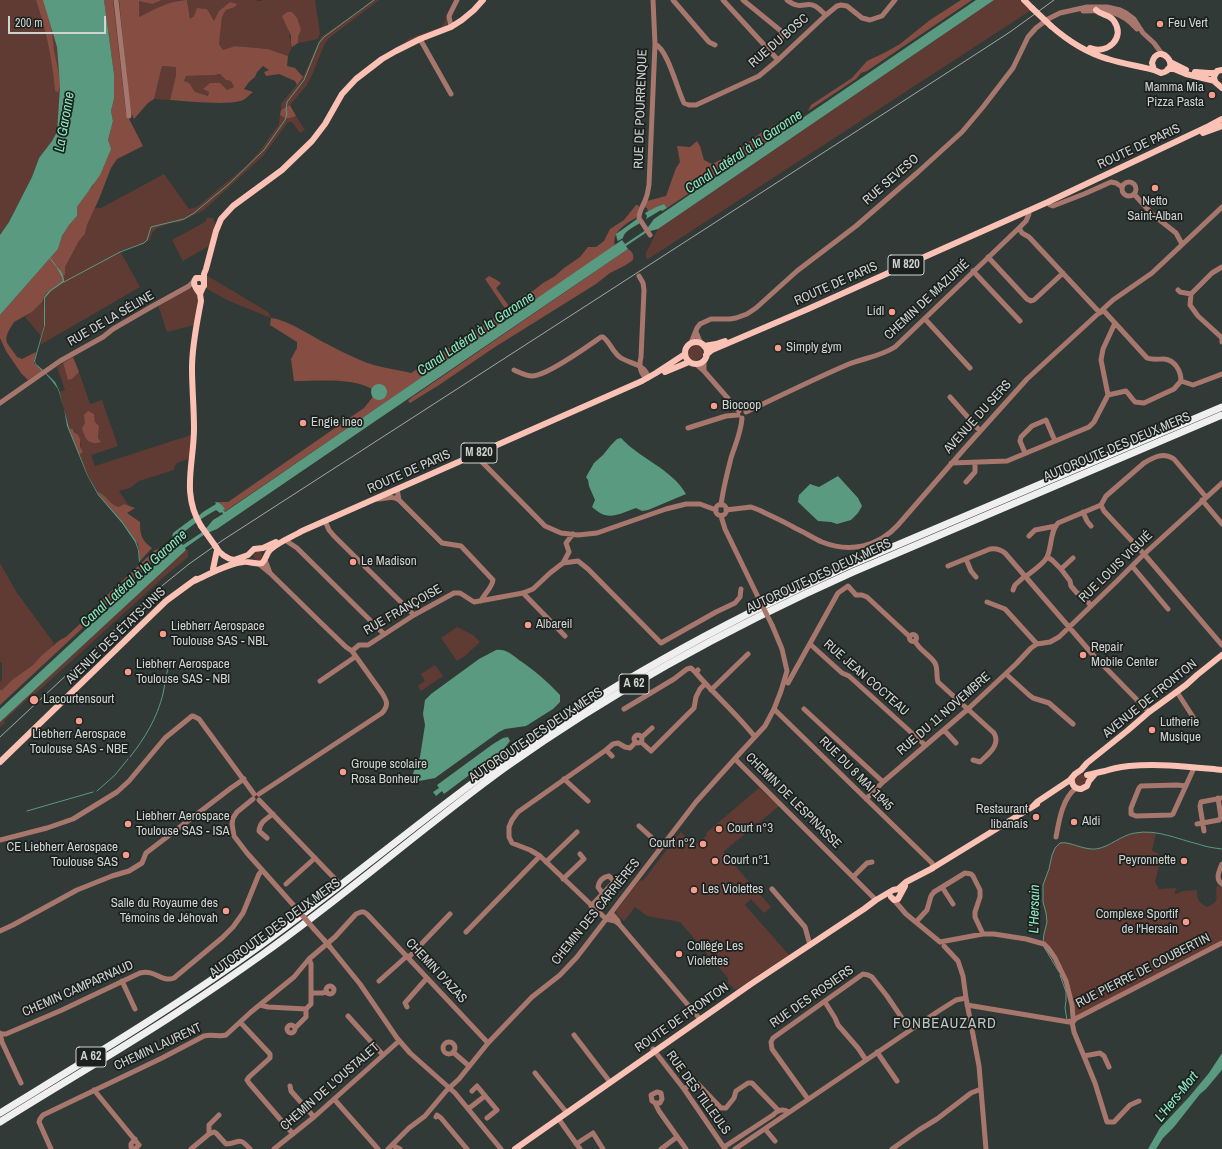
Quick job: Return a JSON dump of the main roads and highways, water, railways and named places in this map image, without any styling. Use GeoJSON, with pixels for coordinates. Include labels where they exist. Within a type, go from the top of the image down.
{"type":"FeatureCollection","features":[{"type":"Feature","properties":{"kind":"highway","name":"AUTOROUTE DES DEUX MERS"},"geometry":{"type":"LineString","coordinates":[[0,1114],[145,1024],[198,989],[259,947],[342,886],[420,822],[500,763],[564,719],[665,658],[717,629],[797,589],[1222,406]]}},
{"type":"Feature","properties":{"kind":"highway","name":"AUTOROUTE DES DEUX MERS"},"geometry":{"type":"LineString","coordinates":[[0,1122],[184,1008],[264,953],[303,924],[425,828],[504,769],[568,725],[662,668],[721,635],[801,595],[1222,415]]}},
{"type":"Feature","properties":{"kind":"main road"},"geometry":{"type":"LineString","coordinates":[[234,560],[230,559],[217,548],[198,521],[190,492],[189,479],[194,428],[192,367],[200,301],[198,283],[216,230],[225,213],[282,170],[312,141],[325,124],[342,94],[356,79],[382,59],[420,39],[451,27],[467,17],[484,0]]}},
{"type":"Feature","properties":{"kind":"main road"},"geometry":{"type":"LineString","coordinates":[[1024,0],[1051,26],[1070,41],[1095,54],[1108,59],[1161,73],[1168,69],[1174,69],[1220,85]]}},
{"type":"Feature","properties":{"kind":"main road"},"geometry":{"type":"LineString","coordinates":[[1070,41],[1093,50],[1105,50],[1112,45],[1117,38],[1118,32],[1116,23],[1110,17],[1096,10]]}},
{"type":"Feature","properties":{"kind":"main road"},"geometry":{"type":"LineString","coordinates":[[1095,54],[1143,64],[1147,64],[1162,54],[1167,57],[1170,62],[1189,71],[1210,74],[1219,71]]}},
{"type":"Feature","properties":{"kind":"main road"},"geometry":{"type":"LineString","coordinates":[[1153,59],[1152,66],[1154,70]]}},
{"type":"Feature","properties":{"kind":"main road"},"geometry":{"type":"LineString","coordinates":[[1168,69],[1170,62]]}},
{"type":"Feature","properties":{"kind":"main road"},"geometry":{"type":"LineString","coordinates":[[1219,71],[1214,76],[1220,85]]}},
{"type":"Feature","properties":{"kind":"main road","name":"ROUTE DE PARIS"},"geometry":{"type":"LineString","coordinates":[[705,358],[712,350],[808,309],[1020,214],[1050,204],[1066,194],[1222,119]]}},
{"type":"Feature","properties":{"kind":"main road","name":"ROUTE DE PARIS"},"geometry":{"type":"LineString","coordinates":[[1066,194],[1095,183],[1222,126]]}},
{"type":"Feature","properties":{"kind":"main road","name":"ROUTE DE PARIS"},"geometry":{"type":"LineString","coordinates":[[702,345],[716,344],[746,335]]}},
{"type":"Feature","properties":{"kind":"main road"},"geometry":{"type":"LineString","coordinates":[[696,342],[702,345],[706,350],[705,358],[696,364],[689,362],[685,354],[687,347],[691,343],[696,342]]}},
{"type":"Feature","properties":{"kind":"main road","name":"ROUTE DE PARIS"},"geometry":{"type":"LineString","coordinates":[[651,376],[685,354]]}},
{"type":"Feature","properties":{"kind":"main road","name":"ROUTE DE PARIS"},"geometry":{"type":"LineString","coordinates":[[178,592],[201,575],[234,560],[245,557],[254,549],[260,549],[302,531],[651,376],[689,362]]}},
{"type":"Feature","properties":{"kind":"main road","name":"ROUTE DE PARIS"},"geometry":{"type":"LineString","coordinates":[[194,581],[232,564],[246,562],[256,563],[265,558],[270,550],[276,545],[302,531]]}},
{"type":"Feature","properties":{"kind":"main road"},"geometry":{"type":"LineString","coordinates":[[214,569],[217,548]]}},
{"type":"Feature","properties":{"kind":"main road"},"geometry":{"type":"LineString","coordinates":[[260,549],[264,551],[265,558]]}},
{"type":"Feature","properties":{"kind":"main road"},"geometry":{"type":"LineString","coordinates":[[250,554],[250,558],[256,563]]}},
{"type":"Feature","properties":{"kind":"main road","name":"AVENUE DES ÉTATS-UNIS"},"geometry":{"type":"LineString","coordinates":[[0,762],[166,601],[178,592]]}},
{"type":"Feature","properties":{"kind":"main road","name":"AVENUE DE FRONTON"},"geometry":{"type":"LineString","coordinates":[[864,909],[882,899],[895,895],[906,885],[1063,787],[1074,786],[1078,789],[1087,786],[1085,775],[1087,766],[1091,760],[1222,655]]}},
{"type":"Feature","properties":{"kind":"main road"},"geometry":{"type":"LineString","coordinates":[[1085,775],[1121,767],[1141,765],[1222,770]]}},
{"type":"Feature","properties":{"kind":"main road","name":"AVENUE DE FRONTON"},"geometry":{"type":"LineString","coordinates":[[1034,806],[1037,802],[1072,778],[1075,774],[1085,775]]}},
{"type":"Feature","properties":{"kind":"main road"},"geometry":{"type":"LineString","coordinates":[[1072,778],[1074,786]]}},
{"type":"Feature","properties":{"kind":"main road","name":"AVENUE DE FRONTON"},"geometry":{"type":"LineString","coordinates":[[864,909],[876,900],[895,895]]}},
{"type":"Feature","properties":{"kind":"main road","name":"ROUTE DE FRONTON"},"geometry":{"type":"LineString","coordinates":[[515,1149],[654,1050],[864,909]]}},
{"type":"Feature","properties":{"kind":"water","name":"La Garonne"},"geometry":{"type":"Polygon","coordinates":[[[43,0],[104,0],[114,74],[114,99],[111,111],[113,121],[108,140],[111,149],[100,175],[77,207],[77,216],[62,236],[58,249],[0,315],[0,235],[9,222],[32,177],[39,158],[57,132],[60,86],[57,47],[43,0]]]}},
{"type":"Feature","properties":{"kind":"water"},"geometry":{"type":"Polygon","coordinates":[[[976,0],[994,0],[658,229],[647,232],[626,246],[628,249],[217,529],[205,534],[185,548],[186,550],[0,722],[0,709],[178,544],[173,537],[173,533],[193,518],[195,519],[216,504],[215,502],[222,505],[225,512],[622,240],[625,244],[646,230],[654,219],[976,0]],[[216,510],[194,524],[181,534],[180,542],[183,545],[204,531],[213,520],[223,514],[222,512],[220,513],[216,510]]]}},
{"type":"Feature","properties":{"kind":"water"},"geometry":{"type":"Polygon","coordinates":[[[664,204],[667,208],[646,219],[647,216],[645,213],[664,204]]]}},
{"type":"Feature","properties":{"kind":"water"},"geometry":{"type":"Polygon","coordinates":[[[637,219],[640,223],[627,231],[623,238],[618,241],[616,234],[637,219]]]}},
{"type":"Feature","properties":{"kind":"water"},"geometry":{"type":"Polygon","coordinates":[[[56,266],[62,273],[64,282],[51,291],[45,298],[45,325],[35,361],[36,364],[43,370],[42,371],[36,365],[34,361],[44,326],[44,297],[49,291],[63,281],[56,266]]]}},
{"type":"Feature","properties":{"kind":"water"},"geometry":{"type":"Polygon","coordinates":[[[45,373],[55,382],[59,390],[64,409],[58,389],[45,373]]]}},
{"type":"Feature","properties":{"kind":"water"},"geometry":{"type":"Polygon","coordinates":[[[379,384],[386,389],[387,392],[382,399],[379,400],[372,395],[371,392],[376,385],[379,384]]]}},
{"type":"Feature","properties":{"kind":"water"},"geometry":{"type":"Polygon","coordinates":[[[64,409],[69,428],[88,476],[99,495],[122,521],[136,541],[139,551],[139,562],[138,550],[135,542],[122,523],[98,495],[87,475],[67,426],[64,409]]]}},
{"type":"Feature","properties":{"kind":"water"},"geometry":{"type":"Polygon","coordinates":[[[621,438],[637,452],[673,478],[686,494],[648,510],[642,511],[636,508],[612,516],[598,512],[592,507],[595,500],[586,477],[594,463],[617,439],[621,438]]]}},
{"type":"Feature","properties":{"kind":"water"},"geometry":{"type":"Polygon","coordinates":[[[838,476],[858,498],[862,506],[851,520],[837,524],[818,521],[798,502],[799,495],[810,484],[819,487],[838,476]]]}},
{"type":"Feature","properties":{"kind":"water"},"geometry":{"type":"Polygon","coordinates":[[[496,650],[508,652],[535,672],[560,695],[560,702],[553,709],[526,726],[505,729],[499,732],[435,778],[419,781],[413,773],[420,757],[425,725],[423,714],[425,700],[479,659],[496,650]]]}},
{"type":"Feature","properties":{"kind":"water"},"geometry":{"type":"Polygon","coordinates":[[[508,737],[510,741],[504,749],[444,794],[442,791],[436,796],[433,792],[439,788],[437,785],[493,744],[503,738],[508,737]]]}},
{"type":"Feature","properties":{"kind":"water"},"geometry":{"type":"Polygon","coordinates":[[[1222,1053],[1221,1071],[1163,1138],[1156,1149],[1148,1149],[1160,1128],[1209,1073],[1222,1053]]]}},
{"type":"Feature","properties":{"kind":"waterway"},"geometry":{"type":"LineString","coordinates":[[64,282],[120,252],[144,243],[147,240],[151,227],[184,219],[194,213],[229,184],[264,150],[285,120],[287,114],[287,102],[304,80],[319,43],[324,37],[374,0]]}},
{"type":"Feature","properties":{"kind":"waterway"},"geometry":{"type":"LineString","coordinates":[[49,257],[56,266]]}},
{"type":"Feature","properties":{"kind":"waterway"},"geometry":{"type":"LineString","coordinates":[[130,757],[141,743],[154,719],[163,694],[168,667]]}},
{"type":"Feature","properties":{"kind":"waterway"},"geometry":{"type":"LineString","coordinates":[[97,791],[115,775],[128,759]]}},
{"type":"Feature","properties":{"kind":"waterway"},"geometry":{"type":"LineString","coordinates":[[27,811],[93,792]]}},
{"type":"Feature","properties":{"kind":"waterway","name":"L'Hersain"},"geometry":{"type":"LineString","coordinates":[[1043,942],[1047,922],[1043,902],[1043,885],[1052,855],[1055,848],[1060,843],[1068,843],[1096,849],[1106,846],[1130,834],[1151,832],[1167,835],[1207,847],[1222,849]]}},
{"type":"Feature","properties":{"kind":"waterway","name":"L'Hersain"},"geometry":{"type":"LineString","coordinates":[[1044,947],[1059,972]]}},
{"type":"Feature","properties":{"kind":"waterway","name":"L'Hersain"},"geometry":{"type":"LineString","coordinates":[[1060,975],[1066,992],[1065,1008],[1067,1020]]}},
{"type":"Feature","properties":{"kind":"railway"},"geometry":{"type":"LineString","coordinates":[[0,737],[163,585],[223,540],[1010,32],[1054,0]]}},
{"type":"Feature","properties":{"kind":"place","name":"Feu Vert"},"geometry":{"type":"Point","coordinates":[1160,24]}},
{"type":"Feature","properties":{"kind":"place","name":"Mamma Mia Pizza Pasta"},"geometry":{"type":"Point","coordinates":[1212,95]}},
{"type":"Feature","properties":{"kind":"place","name":"Netto Saint-Alban"},"geometry":{"type":"Point","coordinates":[1155,188]}},
{"type":"Feature","properties":{"kind":"place","name":"Lidl"},"geometry":{"type":"Point","coordinates":[892,312]}},
{"type":"Feature","properties":{"kind":"place","name":"Simply gym"},"geometry":{"type":"Point","coordinates":[778,348]}},
{"type":"Feature","properties":{"kind":"place","name":"Biocoop"},"geometry":{"type":"Point","coordinates":[714,406]}},
{"type":"Feature","properties":{"kind":"place","name":"Engie ineo"},"geometry":{"type":"Point","coordinates":[303,423]}},
{"type":"Feature","properties":{"kind":"place","name":"Le Madison"},"geometry":{"type":"Point","coordinates":[353,562]}},
{"type":"Feature","properties":{"kind":"place","name":"Albareil"},"geometry":{"type":"Point","coordinates":[528,625]}},
{"type":"Feature","properties":{"kind":"place","name":"Liebherr Aerospace Toulouse SAS - NBL"},"geometry":{"type":"Point","coordinates":[163,634]}},
{"type":"Feature","properties":{"kind":"place","name":"Repair Mobile Center"},"geometry":{"type":"Point","coordinates":[1083,655]}},
{"type":"Feature","properties":{"kind":"place","name":"Liebherr Aerospace Toulouse SAS - NBI"},"geometry":{"type":"Point","coordinates":[128,672]}},
{"type":"Feature","properties":{"kind":"place","name":"Lacourtensourt"},"geometry":{"type":"Point","coordinates":[34,700]}},
{"type":"Feature","properties":{"kind":"place","name":"Liebherr Aerospace Toulouse SAS - NBE"},"geometry":{"type":"Point","coordinates":[79,721]}},
{"type":"Feature","properties":{"kind":"place","name":"Lutherie Musique"},"geometry":{"type":"Point","coordinates":[1152,730]}},
{"type":"Feature","properties":{"kind":"place","name":"Groupe scolaire Rosa Bonheur"},"geometry":{"type":"Point","coordinates":[343,772]}},
{"type":"Feature","properties":{"kind":"place","name":"Restaurant libanais"},"geometry":{"type":"Point","coordinates":[1036,817]}},
{"type":"Feature","properties":{"kind":"place","name":"Aldi"},"geometry":{"type":"Point","coordinates":[1074,822]}},
{"type":"Feature","properties":{"kind":"place","name":"Liebherr Aerospace Toulouse SAS - ISA"},"geometry":{"type":"Point","coordinates":[128,824]}},
{"type":"Feature","properties":{"kind":"place","name":"Court n°3"},"geometry":{"type":"Point","coordinates":[719,829]}},
{"type":"Feature","properties":{"kind":"place","name":"Court n°2"},"geometry":{"type":"Point","coordinates":[703,844]}},
{"type":"Feature","properties":{"kind":"place","name":"CE Liebherr Aerospace Toulouse SAS"},"geometry":{"type":"Point","coordinates":[126,855]}},
{"type":"Feature","properties":{"kind":"place","name":"Court n°1"},"geometry":{"type":"Point","coordinates":[715,861]}},
{"type":"Feature","properties":{"kind":"place","name":"Peyronnette"},"geometry":{"type":"Point","coordinates":[1184,861]}},
{"type":"Feature","properties":{"kind":"place","name":"Les Violettes"},"geometry":{"type":"Point","coordinates":[694,890]}},
{"type":"Feature","properties":{"kind":"place","name":"Salle du Royaume des Témoins de Jéhovah"},"geometry":{"type":"Point","coordinates":[226,911]}},
{"type":"Feature","properties":{"kind":"place","name":"Complexe Sportif de l'Hersain"},"geometry":{"type":"Point","coordinates":[1186,922]}},
{"type":"Feature","properties":{"kind":"place","name":"Collège Les Violettes"},"geometry":{"type":"Point","coordinates":[679,954]}},
{"type":"Feature","properties":{"kind":"district","name":"FONBEAUZARD"},"geometry":{"type":"Point","coordinates":[945,1024]}},
{"type":"Feature","properties":{"kind":"water label","name":"Canal Latéral à la Garonne"},"geometry":{"type":"Point","coordinates":[744,152]}},
{"type":"Feature","properties":{"kind":"water label","name":"Canal Latéral à la Garonne"},"geometry":{"type":"Point","coordinates":[476,334]}},
{"type":"Feature","properties":{"kind":"water label","name":"Canal Latéral à la Garonne"},"geometry":{"type":"Point","coordinates":[134,579]}},
{"type":"Feature","properties":{"kind":"water label","name":"L'Hers-Mort"},"geometry":{"type":"Point","coordinates":[1177,1097]}}]}
